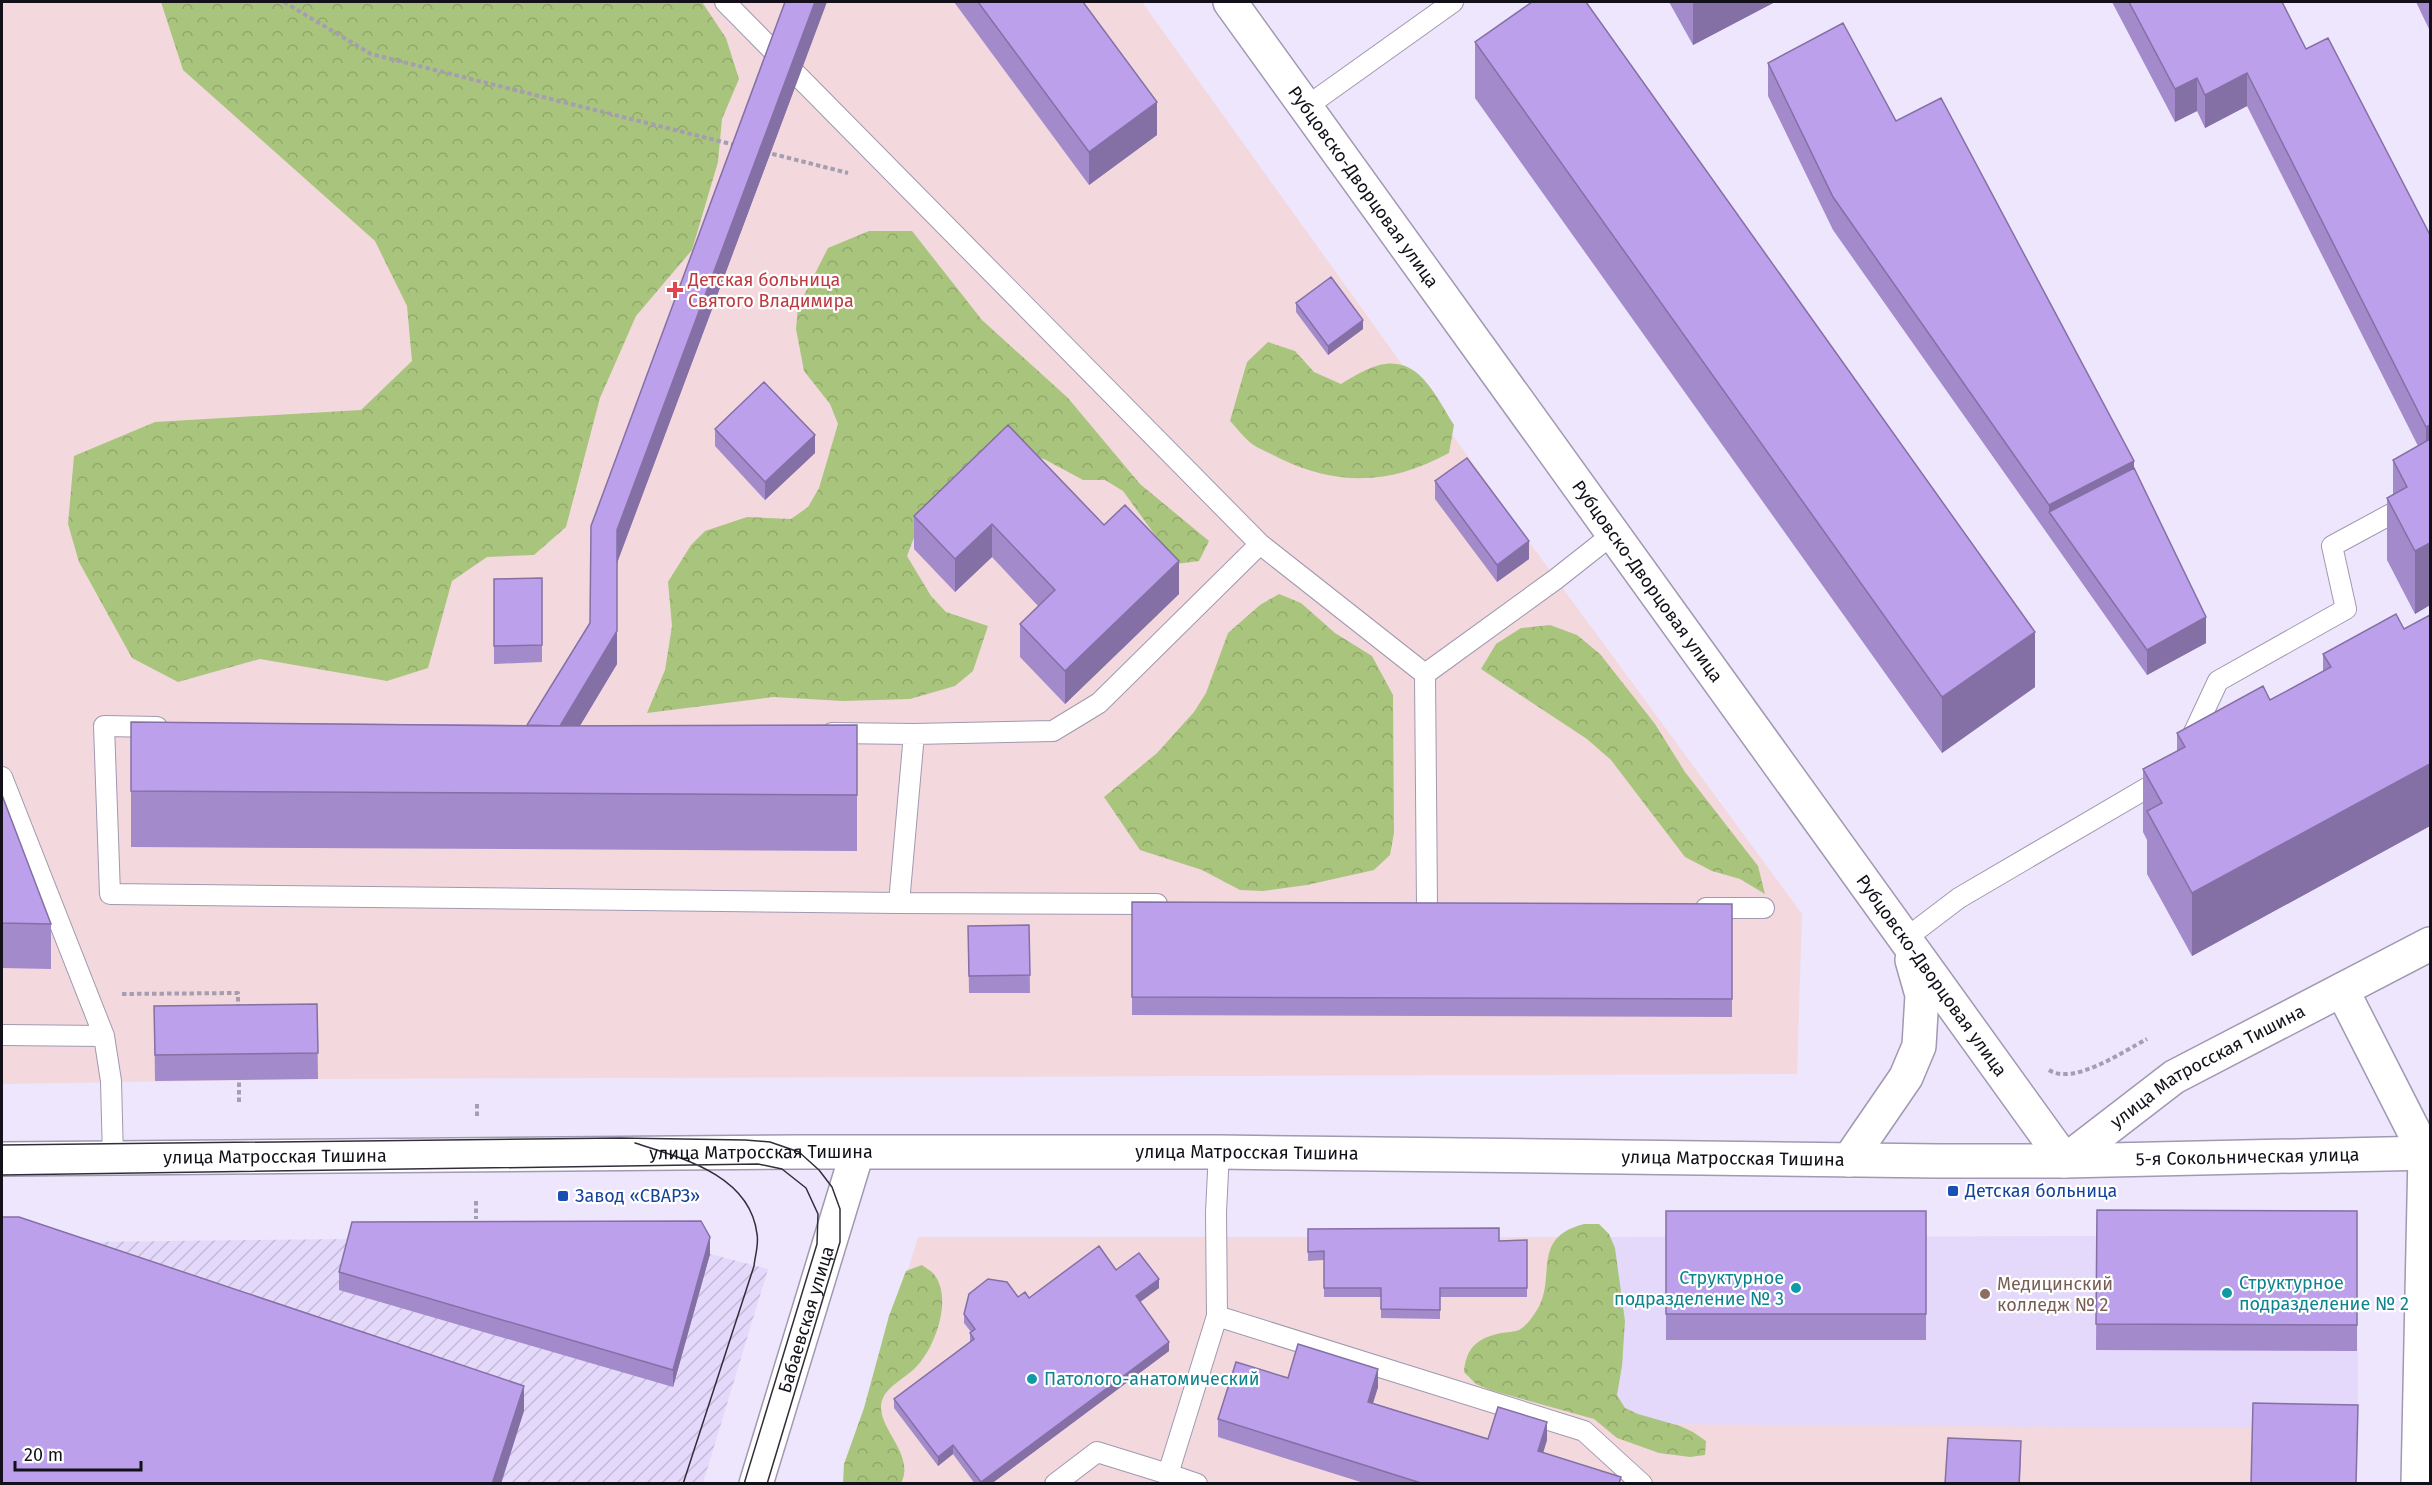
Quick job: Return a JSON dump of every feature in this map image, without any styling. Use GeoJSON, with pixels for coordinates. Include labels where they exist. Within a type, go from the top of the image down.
{"type":"FeatureCollection","features":[{"type":"Feature","properties":{"kind":"street","name":"Рубцовско-Дворцовая улица"},"geometry":{"type":"LineString","coordinates":[[1230,2],[2065,1161]]}},
{"type":"Feature","properties":{"kind":"street"},"geometry":{"type":"LineString","coordinates":[[1849,1160],[1906,1077],[1919,1046],[1922,995],[1905,939]]}},
{"type":"Feature","properties":{"kind":"street","name":"улица Матросская Тишина"},"geometry":{"type":"LineString","coordinates":[[2,1159],[799,1152],[1219,1152],[2065,1161],[2174,1077],[2430,944]]}},
{"type":"Feature","properties":{"kind":"street"},"geometry":{"type":"LineString","coordinates":[[2342,990],[2428,1153],[2418,1484]]}},
{"type":"Feature","properties":{"kind":"street","name":"Бабаевская улица"},"geometry":{"type":"LineString","coordinates":[[756,1484],[857,1153]]}},
{"type":"Feature","properties":{"kind":"street","name":"5-я Сокольническая улица"},"geometry":{"type":"LineString","coordinates":[[2065,1161],[2428,1153]]}},
{"type":"Feature","properties":{"kind":"lane"},"geometry":{"type":"LineString","coordinates":[[725,2],[1260,544],[1425,674]]}},
{"type":"Feature","properties":{"kind":"lane"},"geometry":{"type":"LineString","coordinates":[[1306,107],[1453,2]]}},
{"type":"Feature","properties":{"kind":"lane"},"geometry":{"type":"LineString","coordinates":[[1905,939],[1959,898],[2176,771],[2218,681],[2346,609],[2332,546],[2430,493]]}},
{"type":"Feature","properties":{"kind":"lane"},"geometry":{"type":"LineString","coordinates":[[1425,674],[1614,534]]}},
{"type":"Feature","properties":{"kind":"lane"},"geometry":{"type":"LineString","coordinates":[[819,733],[914,734],[1053,731],[1099,703],[1260,544]]}},
{"type":"Feature","properties":{"kind":"lane"},"geometry":{"type":"LineString","coordinates":[[1425,674],[1427,906]]}},
{"type":"Feature","properties":{"kind":"lane"},"geometry":{"type":"LineString","coordinates":[[176,727],[104,726],[110,894],[1181,904]]}},
{"type":"Feature","properties":{"kind":"lane"},"geometry":{"type":"LineString","coordinates":[[899,903],[914,734]]}},
{"type":"Feature","properties":{"kind":"lane"},"geometry":{"type":"LineString","coordinates":[[2,777],[104,1036],[111,1081],[113,1157]]}},
{"type":"Feature","properties":{"kind":"lane"},"geometry":{"type":"LineString","coordinates":[[1404,906],[1450,906]]}},
{"type":"Feature","properties":{"kind":"lane"},"geometry":{"type":"LineString","coordinates":[[1682,907],[1764,908]]}},
{"type":"Feature","properties":{"kind":"lane"},"geometry":{"type":"LineString","coordinates":[[2,1035],[104,1036]]}},
{"type":"Feature","properties":{"kind":"lane"},"geometry":{"type":"LineString","coordinates":[[1168,1474],[1217,1316],[1216,1212],[1219,1152]]}},
{"type":"Feature","properties":{"kind":"lane"},"geometry":{"type":"LineString","coordinates":[[1217,1316],[1584,1431],[1642,1484]]}},
{"type":"Feature","properties":{"kind":"lane"},"geometry":{"type":"LineString","coordinates":[[1055,1484],[1097,1452],[1197,1484]]}},
{"type":"Feature","properties":{"kind":"path"},"geometry":{"type":"LineString","coordinates":[[284,2],[371,54],[740,146]]}},
{"type":"Feature","properties":{"kind":"path"},"geometry":{"type":"LineString","coordinates":[[763,152],[854,175]]}},
{"type":"Feature","properties":{"kind":"path"},"geometry":{"type":"LineString","coordinates":[[88,994],[238,993],[238,1012]]}},
{"type":"Feature","properties":{"kind":"path"},"geometry":{"type":"LineString","coordinates":[[239,1080],[239,1102]]}},
{"type":"Feature","properties":{"kind":"path"},"geometry":{"type":"LineString","coordinates":[[477,1104],[477,1119]]}},
{"type":"Feature","properties":{"kind":"path"},"geometry":{"type":"LineString","coordinates":[[476,1201],[477,1219]]}},
{"type":"Feature","properties":{"kind":"shaded area","name":"Детская больница Святого Владимира"},"geometry":{"type":"Polygon","coordinates":[[[2,2],[1142,2],[1556,579],[1802,914],[1797,1074],[318,1079],[2,1084],[2,2]]]}},
{"type":"Feature","properties":{"kind":"shaded area"},"geometry":{"type":"Polygon","coordinates":[[[918,1237],[1612,1237],[1613,1424],[2253,1428],[2357,1484],[843,1484],[918,1237]]]}},
{"type":"Feature","properties":{"kind":"shaded area","name":"Медицинский колледж № 2"},"geometry":{"type":"Polygon","coordinates":[[[1612,1237],[2357,1237],[2358,1431],[1613,1424],[1612,1237]]]}},
{"type":"Feature","properties":{"kind":"shaded area"},"geometry":{"type":"Polygon","coordinates":[[[352,1239],[705,1247],[710,1254],[768,1269],[703,1483],[2,1484],[2,1243],[352,1239]]]}},
{"type":"Feature","properties":{"kind":"green space"},"geometry":{"type":"Polygon","coordinates":[[[161,2],[702,2],[726,38],[739,79],[722,119],[718,162],[692,250],[636,316],[600,398],[566,527],[534,555],[487,557],[452,581],[428,668],[387,681],[260,659],[178,682],[132,658],[79,562],[68,524],[74,456],[155,422],[361,410],[412,361],[407,306],[375,241],[183,70],[161,2]]]}},
{"type":"Feature","properties":{"kind":"green space"},"geometry":{"type":"Polygon","coordinates":[[[869,231],[912,231],[982,320],[1068,398],[1140,484],[1209,541],[1199,561],[1176,564],[1123,491],[1105,480],[1083,480],[1044,459],[1023,455],[915,535],[907,556],[931,596],[946,612],[988,626],[973,671],[955,686],[910,699],[843,701],[773,697],[647,713],[665,670],[672,626],[668,582],[691,545],[705,531],[747,517],[791,519],[808,507],[819,488],[838,424],[830,404],[804,371],[796,329],[798,307],[828,248],[869,231]]]}},
{"type":"Feature","properties":{"kind":"green space"},"geometry":{"type":"Polygon","coordinates":[[[1268,342],[1295,351],[1314,372],[1341,384],[1383,364],[1397,364],[1410,368],[1429,386],[1454,425],[1449,453],[1407,471],[1386,476],[1345,478],[1303,468],[1255,446],[1230,421],[1247,362],[1268,342]]]}},
{"type":"Feature","properties":{"kind":"green space"},"geometry":{"type":"Polygon","coordinates":[[[1279,594],[1301,603],[1335,633],[1372,656],[1393,695],[1394,833],[1390,855],[1374,870],[1307,885],[1263,891],[1240,890],[1202,870],[1140,850],[1104,797],[1157,753],[1194,712],[1206,693],[1228,633],[1260,605],[1279,594]]]}},
{"type":"Feature","properties":{"kind":"green space"},"geometry":{"type":"Polygon","coordinates":[[[1550,625],[1577,635],[1600,654],[1655,724],[1685,772],[1758,866],[1765,894],[1740,879],[1712,871],[1685,857],[1611,760],[1587,739],[1481,669],[1496,644],[1521,628],[1550,625]]]}},
{"type":"Feature","properties":{"kind":"green space"},"geometry":{"type":"Polygon","coordinates":[[[1584,1224],[1599,1224],[1609,1234],[1615,1248],[1625,1321],[1622,1366],[1617,1395],[1625,1408],[1693,1432],[1706,1441],[1705,1455],[1690,1457],[1659,1453],[1617,1438],[1594,1419],[1490,1390],[1476,1384],[1464,1372],[1467,1356],[1479,1341],[1493,1335],[1519,1330],[1530,1320],[1542,1300],[1547,1261],[1556,1239],[1567,1230],[1584,1224]]]}},
{"type":"Feature","properties":{"kind":"green space"},"geometry":{"type":"Polygon","coordinates":[[[922,1265],[933,1273],[942,1295],[942,1308],[936,1335],[924,1358],[886,1393],[881,1408],[883,1418],[903,1461],[904,1472],[901,1483],[843,1483],[844,1464],[864,1408],[889,1316],[906,1271],[922,1265]]]}},
{"type":"Feature","properties":{"kind":"building"},"geometry":{"type":"Polygon","coordinates":[[[785,2],[815,2],[617,530],[617,631],[560,726],[527,725],[590,623],[591,526],[785,2]]]}},
{"type":"Feature","properties":{"kind":"building"},"geometry":{"type":"Polygon","coordinates":[[[978,2],[1083,2],[1157,102],[1089,152],[978,2]]]}},
{"type":"Feature","properties":{"kind":"building"},"geometry":{"type":"Polygon","coordinates":[[[1532,2],[1586,2],[2035,632],[1942,697],[1475,42],[1532,2]]]}},
{"type":"Feature","properties":{"kind":"building"},"geometry":{"type":"Polygon","coordinates":[[[2129,2],[2282,2],[2306,49],[2328,38],[2430,235],[2430,425],[2426,427],[2247,73],[2205,95],[2197,78],[2175,89],[2129,2]]]}},
{"type":"Feature","properties":{"kind":"building"},"geometry":{"type":"Polygon","coordinates":[[[1843,23],[1896,121],[1941,98],[2134,461],[2049,505],[1833,197],[1768,63],[1843,23]]]}},
{"type":"Feature","properties":{"kind":"building"},"geometry":{"type":"Polygon","coordinates":[[[1331,277],[1363,320],[1328,346],[1296,303],[1331,277]]]}},
{"type":"Feature","properties":{"kind":"building"},"geometry":{"type":"Polygon","coordinates":[[[764,382],[815,435],[765,482],[715,429],[764,382]]]}},
{"type":"Feature","properties":{"kind":"building"},"geometry":{"type":"Polygon","coordinates":[[[1008,425],[1104,525],[1125,505],[1179,561],[1065,671],[1020,624],[1055,590],[992,524],[955,559],[914,516],[1008,425]]]}},
{"type":"Feature","properties":{"kind":"building"},"geometry":{"type":"Polygon","coordinates":[[[2430,439],[2430,543],[2415,551],[2387,498],[2407,487],[2393,460],[2430,439]]]}},
{"type":"Feature","properties":{"kind":"building"},"geometry":{"type":"Polygon","coordinates":[[[1467,458],[1529,541],[1497,565],[1435,481],[1467,458]]]}},
{"type":"Feature","properties":{"kind":"building"},"geometry":{"type":"Polygon","coordinates":[[[2134,468],[2206,617],[2147,650],[2049,512],[2134,468]]]}},
{"type":"Feature","properties":{"kind":"building"},"geometry":{"type":"Polygon","coordinates":[[[542,578],[542,645],[494,646],[494,579],[542,578]]]}},
{"type":"Feature","properties":{"kind":"building"},"geometry":{"type":"Polygon","coordinates":[[[2396,614],[2404,629],[2430,615],[2430,764],[2192,893],[2147,811],[2162,803],[2143,769],[2185,747],[2177,733],[2263,686],[2270,700],[2331,667],[2323,654],[2396,614]]]}},
{"type":"Feature","properties":{"kind":"building"},"geometry":{"type":"Polygon","coordinates":[[[131,722],[546,726],[857,725],[857,795],[131,791],[131,722]]]}},
{"type":"Feature","properties":{"kind":"building"},"geometry":{"type":"Polygon","coordinates":[[[2,795],[51,924],[2,923],[2,795]]]}},
{"type":"Feature","properties":{"kind":"building"},"geometry":{"type":"Polygon","coordinates":[[[1132,902],[1732,904],[1732,999],[1132,997],[1132,902]]]}},
{"type":"Feature","properties":{"kind":"building"},"geometry":{"type":"Polygon","coordinates":[[[1029,925],[1030,975],[969,976],[968,926],[1029,925]]]}},
{"type":"Feature","properties":{"kind":"building"},"geometry":{"type":"Polygon","coordinates":[[[317,1004],[318,1053],[155,1055],[154,1006],[317,1004]]]}},
{"type":"Feature","properties":{"kind":"building","name":"Структурное подразделение № 2"},"geometry":{"type":"Polygon","coordinates":[[[2097,1210],[2357,1211],[2357,1325],[2096,1324],[2097,1210]]]}},
{"type":"Feature","properties":{"kind":"building","name":"Структурное подразделение № 3"},"geometry":{"type":"Polygon","coordinates":[[[1666,1211],[1926,1211],[1926,1314],[1666,1314],[1666,1211]]]}},
{"type":"Feature","properties":{"kind":"building"},"geometry":{"type":"Polygon","coordinates":[[[2,1217],[19,1217],[524,1386],[492,1484],[2,1484],[2,1217]]]}},
{"type":"Feature","properties":{"kind":"building"},"geometry":{"type":"Polygon","coordinates":[[[701,1221],[710,1237],[673,1370],[339,1272],[352,1222],[701,1221]]]}},
{"type":"Feature","properties":{"kind":"building"},"geometry":{"type":"Polygon","coordinates":[[[1499,1228],[1499,1241],[1527,1240],[1527,1288],[1440,1288],[1440,1310],[1381,1309],[1381,1288],[1324,1288],[1324,1251],[1308,1252],[1308,1229],[1499,1228]]]}},
{"type":"Feature","properties":{"kind":"building","name":"Патолого-анатомический"},"geometry":{"type":"Polygon","coordinates":[[[1099,1246],[1116,1270],[1139,1253],[1159,1279],[1136,1296],[1169,1342],[981,1482],[953,1445],[938,1457],[894,1399],[974,1339],[970,1333],[975,1329],[964,1314],[969,1294],[988,1279],[1007,1282],[1018,1297],[1025,1292],[1029,1298],[1099,1246]]]}},
{"type":"Feature","properties":{"kind":"building"},"geometry":{"type":"Polygon","coordinates":[[[1298,1344],[1378,1369],[1368,1402],[1488,1439],[1498,1407],[1547,1422],[1538,1451],[1621,1477],[1619,1484],[1424,1484],[1218,1419],[1236,1362],[1288,1378],[1298,1344]]]}},
{"type":"Feature","properties":{"kind":"building"},"geometry":{"type":"Polygon","coordinates":[[[2253,1403],[2358,1405],[2356,1484],[2251,1484],[2253,1403]]]}},
{"type":"Feature","properties":{"kind":"building"},"geometry":{"type":"Polygon","coordinates":[[[1948,1438],[2021,1441],[2019,1484],[1945,1484],[1948,1438]]]}},
{"type":"Feature","properties":{"kind":"tram line"},"geometry":{"type":"LineString","coordinates":[[2,1145],[620,1138],[745,1140],[770,1142],[799,1152],[819,1170],[832,1187],[840,1209],[840,1242],[767,1484]]}},
{"type":"Feature","properties":{"kind":"tram line"},"geometry":{"type":"LineString","coordinates":[[635,1143],[692,1163],[728,1183],[742,1197],[752,1214],[757,1234],[754,1266],[683,1484]]}},
{"type":"Feature","properties":{"kind":"tram line"},"geometry":{"type":"LineString","coordinates":[[2,1175],[758,1164],[782,1169],[806,1188],[818,1214],[817,1244],[744,1484]]}},
{"type":"Feature","properties":{"kind":"place","name":"Детская больница Святого Владимира"},"geometry":{"type":"Point","coordinates":[675,290]}},
{"type":"Feature","properties":{"kind":"place","name":"Детская больница"},"geometry":{"type":"Point","coordinates":[1953,1191]}},
{"type":"Feature","properties":{"kind":"place","name":"Завод «СВАРЗ»"},"geometry":{"type":"Point","coordinates":[563,1196]}},
{"type":"Feature","properties":{"kind":"place","name":"Структурное подразделение № 3"},"geometry":{"type":"Point","coordinates":[1796,1288]}},
{"type":"Feature","properties":{"kind":"place","name":"Структурное подразделение № 2"},"geometry":{"type":"Point","coordinates":[2227,1293]}},
{"type":"Feature","properties":{"kind":"place","name":"Медицинский колледж № 2"},"geometry":{"type":"Point","coordinates":[1985,1294]}},
{"type":"Feature","properties":{"kind":"place","name":"Патолого-анатомический"},"geometry":{"type":"Point","coordinates":[1032,1379]}}]}
